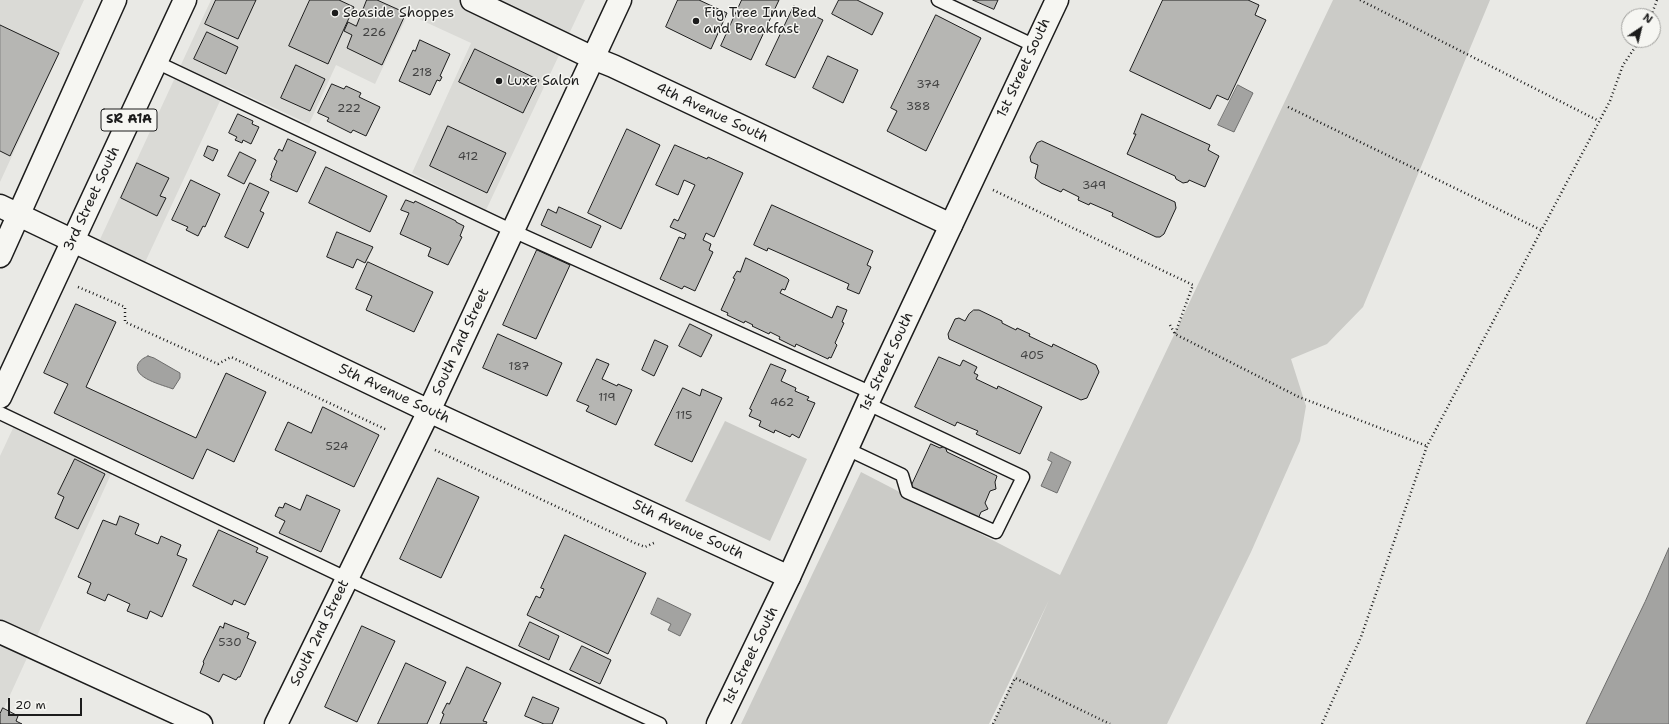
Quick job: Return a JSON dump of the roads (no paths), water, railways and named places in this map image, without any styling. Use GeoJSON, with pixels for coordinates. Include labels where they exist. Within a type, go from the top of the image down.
{"type":"FeatureCollection","features":[{"type":"Feature","properties":{"kind":"street"},"geometry":{"type":"LineString","coordinates":[[0,256],[10,210],[115,0]]}},
{"type":"Feature","properties":{"kind":"street","name":"3rd Street South"},"geometry":{"type":"LineString","coordinates":[[0,397],[185,0]]}},
{"type":"Feature","properties":{"kind":"street","name":"4th Avenue South"},"geometry":{"type":"LineString","coordinates":[[472,0],[951,225]]}},
{"type":"Feature","properties":{"kind":"street","name":"South 2nd Street"},"geometry":{"type":"LineString","coordinates":[[276,724],[429,411],[620,0]]}},
{"type":"Feature","properties":{"kind":"street","name":"1st Street South"},"geometry":{"type":"LineString","coordinates":[[718,724],[789,577],[870,398],[1057,0]]}},
{"type":"Feature","properties":{"kind":"street","name":"5th Avenue South"},"geometry":{"type":"LineString","coordinates":[[10,210],[429,411],[789,577]]}},
{"type":"Feature","properties":{"kind":"street"},"geometry":{"type":"LineString","coordinates":[[0,632],[201,724]]}},
{"type":"Feature","properties":{"kind":"lane"},"geometry":{"type":"LineString","coordinates":[[938,0],[1035,46]]}},
{"type":"Feature","properties":{"kind":"lane"},"geometry":{"type":"LineString","coordinates":[[156,62],[870,398],[1023,477],[996,532],[907,492],[902,475],[847,449]]}},
{"type":"Feature","properties":{"kind":"lane"},"geometry":{"type":"LineString","coordinates":[[0,413],[347,578],[660,724]]}},
{"type":"Feature","properties":{"kind":"place","name":"Seaside Shoppes"},"geometry":{"type":"Point","coordinates":[335,13]}},
{"type":"Feature","properties":{"kind":"place","name":"Fig Tree Inn Bed and Breakfast"},"geometry":{"type":"Point","coordinates":[696,21]}},
{"type":"Feature","properties":{"kind":"place","name":"Luxe Salon"},"geometry":{"type":"Point","coordinates":[499,81]}}]}
